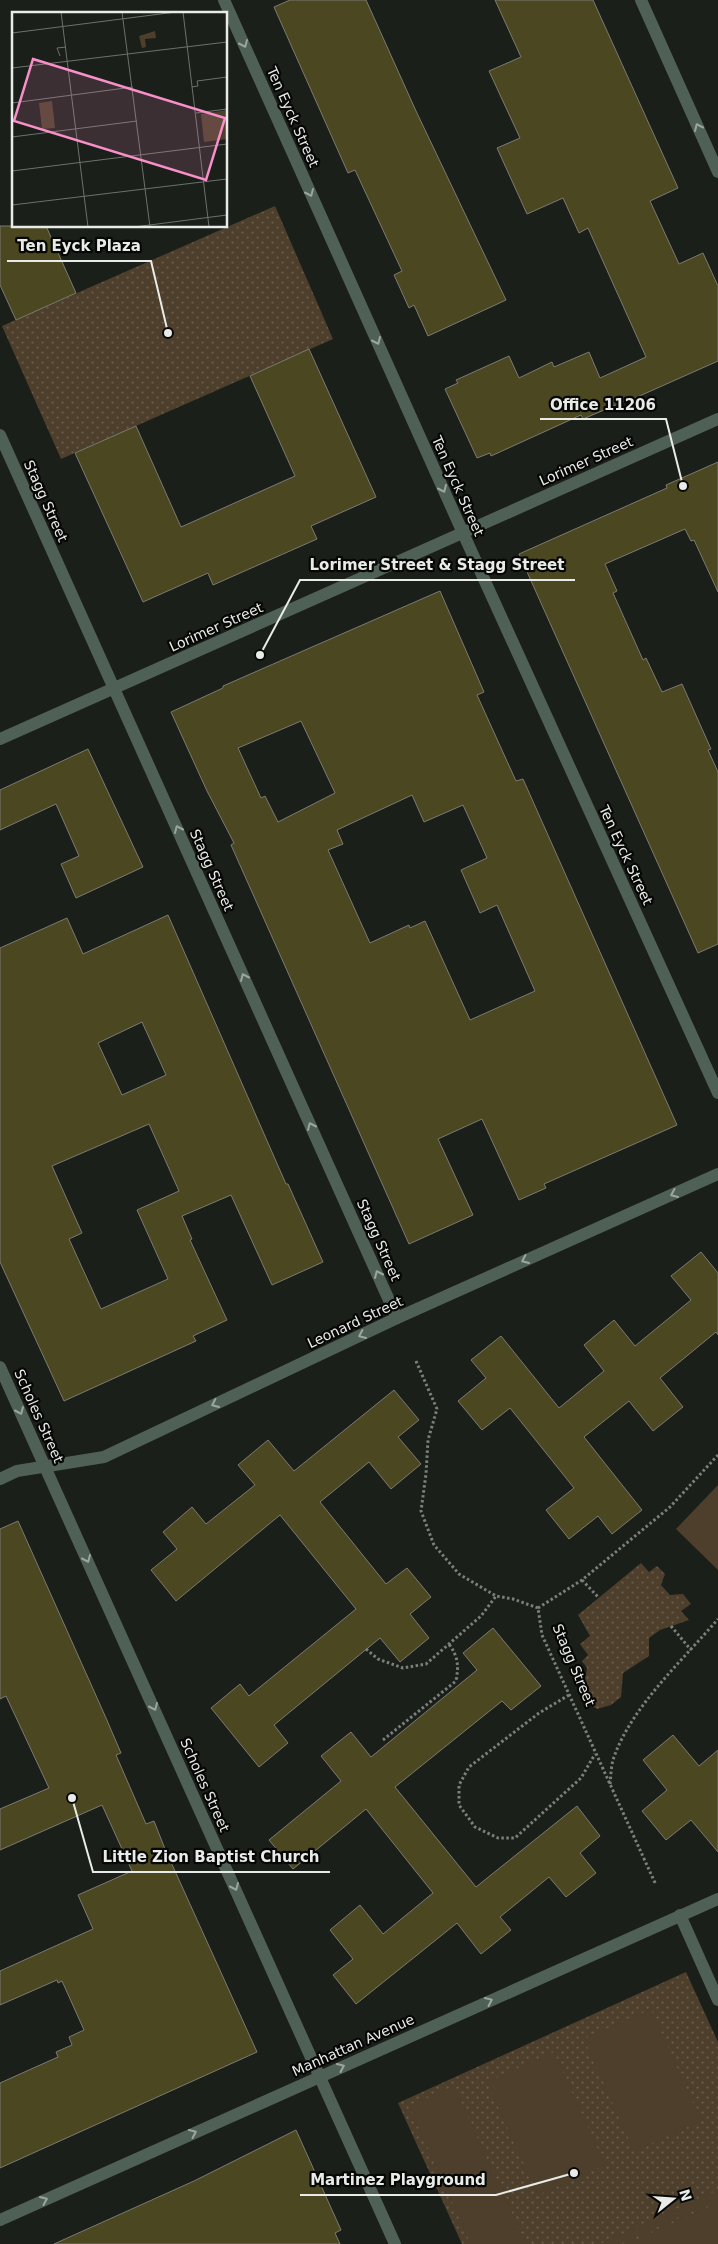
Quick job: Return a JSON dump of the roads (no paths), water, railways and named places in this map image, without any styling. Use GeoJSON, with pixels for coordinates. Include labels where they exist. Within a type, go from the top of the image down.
{"type":"FeatureCollection","features":[{"type":"Feature","properties":{"kind":"street","name":"Ten Eyck Street"},"geometry":{"type":"LineString","coordinates":[[224,0],[463,533],[718,1093]]}},
{"type":"Feature","properties":{"kind":"street"},"geometry":{"type":"LineString","coordinates":[[641,0],[718,172]]}},
{"type":"Feature","properties":{"kind":"street","name":"Lorimer Street"},"geometry":{"type":"LineString","coordinates":[[0,740],[718,419]]}},
{"type":"Feature","properties":{"kind":"street","name":"Stagg Street"},"geometry":{"type":"LineString","coordinates":[[0,435],[397,1318]]}},
{"type":"Feature","properties":{"kind":"street","name":"Leonard Street"},"geometry":{"type":"LineString","coordinates":[[0,1479],[16,1471],[104,1457],[397,1318],[718,1174]]}},
{"type":"Feature","properties":{"kind":"street","name":"Scholes Street"},"geometry":{"type":"LineString","coordinates":[[0,1366],[395,2244]]}},
{"type":"Feature","properties":{"kind":"street","name":"Manhattan Avenue"},"geometry":{"type":"LineString","coordinates":[[0,2220],[718,1898]]}},
{"type":"Feature","properties":{"kind":"street"},"geometry":{"type":"LineString","coordinates":[[680,1916],[718,2000]]}},
{"type":"Feature","properties":{"kind":"place","name":"Ten Eyck Plaza"},"geometry":{"type":"Point","coordinates":[168,333]}},
{"type":"Feature","properties":{"kind":"place","name":"Office 11206"},"geometry":{"type":"Point","coordinates":[683,486]}},
{"type":"Feature","properties":{"kind":"place","name":"Lorimer Street & Stagg Street"},"geometry":{"type":"Point","coordinates":[260,655]}},
{"type":"Feature","properties":{"kind":"place","name":"Little Zion Baptist Church"},"geometry":{"type":"Point","coordinates":[72,1798]}},
{"type":"Feature","properties":{"kind":"place","name":"Martinez Playground"},"geometry":{"type":"Point","coordinates":[574,2173]}}]}
